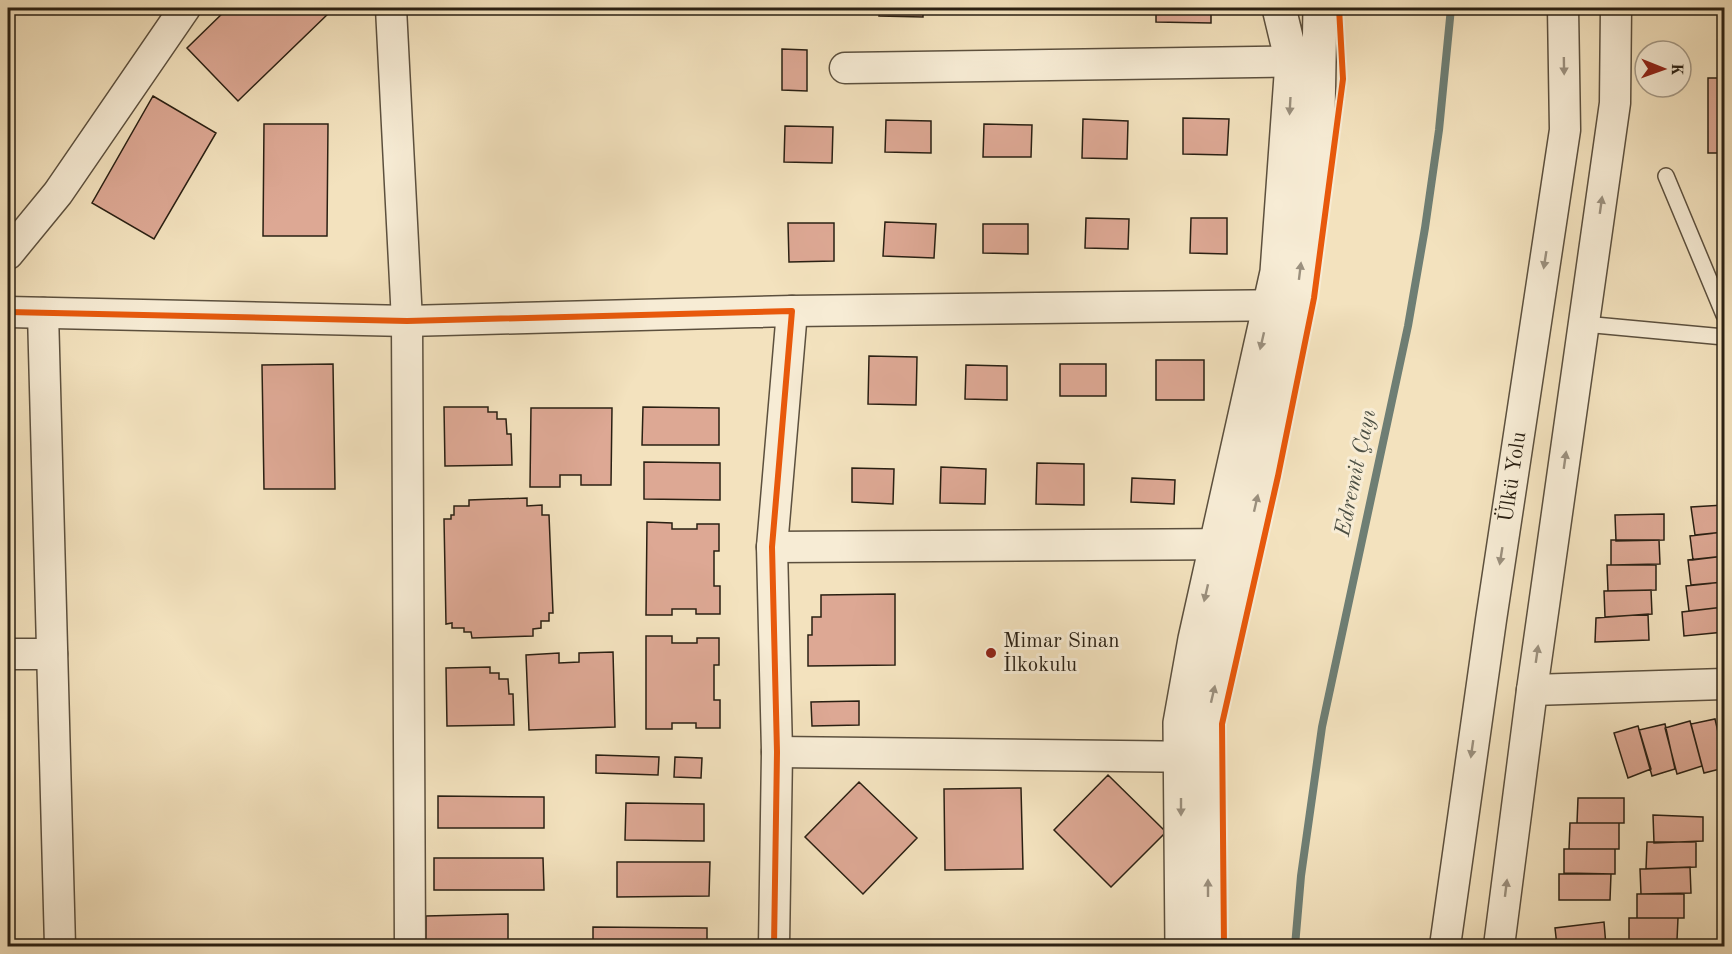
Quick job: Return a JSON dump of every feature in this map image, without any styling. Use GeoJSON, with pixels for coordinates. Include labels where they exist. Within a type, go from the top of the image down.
{"type":"FeatureCollection","features":[{"type":"Feature","properties":{"kind":"street"},"geometry":{"type":"LineString","coordinates":[[8,254],[58,193],[185,8]]}},
{"type":"Feature","properties":{"kind":"street"},"geometry":{"type":"LineString","coordinates":[[391,8],[408,321],[410,946]]}},
{"type":"Feature","properties":{"kind":"street"},"geometry":{"type":"LineString","coordinates":[[1279,8],[1306,61]]}},
{"type":"Feature","properties":{"kind":"street"},"geometry":{"type":"LineString","coordinates":[[1208,946],[1194,757],[1180,723],[1195,639],[1232,544],[1282,306],[1277,272],[1306,61],[1320,8]]}},
{"type":"Feature","properties":{"kind":"street","name":"Ülkü Yolu"},"geometry":{"type":"LineString","coordinates":[[1445,946],[1565,130],[1563,8]]}},
{"type":"Feature","properties":{"kind":"street"},"geometry":{"type":"LineString","coordinates":[[1498,946],[1615,103],[1616,8]]}},
{"type":"Feature","properties":{"kind":"street"},"geometry":{"type":"LineString","coordinates":[[845,68],[1306,61]]}},
{"type":"Feature","properties":{"kind":"street"},"geometry":{"type":"LineString","coordinates":[[8,312],[408,321],[792,311],[1282,306]]}},
{"type":"Feature","properties":{"kind":"street"},"geometry":{"type":"LineString","coordinates":[[774,946],[777,752],[772,547],[792,311]]}},
{"type":"Feature","properties":{"kind":"street"},"geometry":{"type":"LineString","coordinates":[[43,313],[60,946]]}},
{"type":"Feature","properties":{"kind":"street"},"geometry":{"type":"LineString","coordinates":[[772,547],[1232,544]]}},
{"type":"Feature","properties":{"kind":"street"},"geometry":{"type":"LineString","coordinates":[[8,654],[52,654]]}},
{"type":"Feature","properties":{"kind":"street"},"geometry":{"type":"LineString","coordinates":[[1532,690],[1725,684]]}},
{"type":"Feature","properties":{"kind":"street"},"geometry":{"type":"LineString","coordinates":[[777,752],[1194,757]]}},
{"type":"Feature","properties":{"kind":"street"},"geometry":{"type":"LineString","coordinates":[[1182,946],[1194,757]]}},
{"type":"Feature","properties":{"kind":"lane"},"geometry":{"type":"LineString","coordinates":[[1666,176],[1725,315]]}},
{"type":"Feature","properties":{"kind":"lane"},"geometry":{"type":"LineString","coordinates":[[1584,324],[1725,337]]}},
{"type":"Feature","properties":{"kind":"building"},"geometry":{"type":"Polygon","coordinates":[[[228,8],[328,8],[331,11],[238,101],[187,48],[228,8]]]}},
{"type":"Feature","properties":{"kind":"building"},"geometry":{"type":"Polygon","coordinates":[[[880,8],[923,8],[923,17],[879,16],[880,8]]]}},
{"type":"Feature","properties":{"kind":"building"},"geometry":{"type":"Polygon","coordinates":[[[963,8],[1017,8],[1017,14],[963,12],[963,8]]]}},
{"type":"Feature","properties":{"kind":"building"},"geometry":{"type":"Polygon","coordinates":[[[1065,8],[1118,8],[1118,14],[1065,13],[1065,8]]]}},
{"type":"Feature","properties":{"kind":"building"},"geometry":{"type":"Polygon","coordinates":[[[1156,8],[1211,8],[1211,23],[1156,22],[1156,8]]]}},
{"type":"Feature","properties":{"kind":"building"},"geometry":{"type":"Polygon","coordinates":[[[782,49],[807,50],[807,91],[782,90],[782,49]]]}},
{"type":"Feature","properties":{"kind":"building"},"geometry":{"type":"Polygon","coordinates":[[[1708,78],[1724,78],[1724,153],[1708,153],[1708,78]]]}},
{"type":"Feature","properties":{"kind":"building"},"geometry":{"type":"Polygon","coordinates":[[[153,96],[216,133],[154,239],[92,203],[153,96]]]}},
{"type":"Feature","properties":{"kind":"building"},"geometry":{"type":"Polygon","coordinates":[[[1183,118],[1229,119],[1227,155],[1183,154],[1183,118]]]}},
{"type":"Feature","properties":{"kind":"building"},"geometry":{"type":"Polygon","coordinates":[[[1083,119],[1128,121],[1127,159],[1082,158],[1083,119]]]}},
{"type":"Feature","properties":{"kind":"building"},"geometry":{"type":"Polygon","coordinates":[[[886,120],[931,121],[931,153],[885,152],[886,120]]]}},
{"type":"Feature","properties":{"kind":"building"},"geometry":{"type":"Polygon","coordinates":[[[264,124],[328,124],[327,236],[263,236],[264,124]]]}},
{"type":"Feature","properties":{"kind":"building"},"geometry":{"type":"Polygon","coordinates":[[[984,124],[1032,125],[1031,157],[983,157],[984,124]]]}},
{"type":"Feature","properties":{"kind":"building"},"geometry":{"type":"Polygon","coordinates":[[[785,126],[833,127],[832,163],[784,162],[785,126]]]}},
{"type":"Feature","properties":{"kind":"building"},"geometry":{"type":"Polygon","coordinates":[[[1086,218],[1129,219],[1128,249],[1085,248],[1086,218]]]}},
{"type":"Feature","properties":{"kind":"building"},"geometry":{"type":"Polygon","coordinates":[[[1191,218],[1227,218],[1227,254],[1190,253],[1191,218]]]}},
{"type":"Feature","properties":{"kind":"building"},"geometry":{"type":"Polygon","coordinates":[[[885,222],[936,224],[934,258],[883,256],[885,222]]]}},
{"type":"Feature","properties":{"kind":"building"},"geometry":{"type":"Polygon","coordinates":[[[788,223],[834,223],[834,261],[789,262],[788,223]]]}},
{"type":"Feature","properties":{"kind":"building"},"geometry":{"type":"Polygon","coordinates":[[[983,224],[1028,224],[1028,254],[983,253],[983,224]]]}},
{"type":"Feature","properties":{"kind":"building"},"geometry":{"type":"Polygon","coordinates":[[[869,356],[917,357],[916,405],[868,404],[869,356]]]}},
{"type":"Feature","properties":{"kind":"building"},"geometry":{"type":"Polygon","coordinates":[[[1156,360],[1204,360],[1204,400],[1156,400],[1156,360]]]}},
{"type":"Feature","properties":{"kind":"building"},"geometry":{"type":"Polygon","coordinates":[[[333,364],[335,489],[264,489],[262,365],[333,364]]]}},
{"type":"Feature","properties":{"kind":"building"},"geometry":{"type":"Polygon","coordinates":[[[1060,364],[1106,364],[1106,396],[1060,396],[1060,364]]]}},
{"type":"Feature","properties":{"kind":"building"},"geometry":{"type":"Polygon","coordinates":[[[966,365],[1007,366],[1007,400],[965,399],[966,365]]]}},
{"type":"Feature","properties":{"kind":"building"},"geometry":{"type":"Polygon","coordinates":[[[444,407],[488,407],[488,412],[497,412],[497,419],[506,419],[507,434],[511,434],[512,465],[445,466],[444,407]]]}},
{"type":"Feature","properties":{"kind":"building"},"geometry":{"type":"Polygon","coordinates":[[[643,407],[719,408],[719,445],[642,445],[643,407]]]}},
{"type":"Feature","properties":{"kind":"building"},"geometry":{"type":"Polygon","coordinates":[[[531,408],[612,408],[611,485],[581,485],[581,475],[560,475],[560,487],[530,487],[531,408]]]}},
{"type":"Feature","properties":{"kind":"building"},"geometry":{"type":"Polygon","coordinates":[[[644,462],[720,463],[720,500],[644,499],[644,462]]]}},
{"type":"Feature","properties":{"kind":"building"},"geometry":{"type":"Polygon","coordinates":[[[1037,463],[1084,464],[1084,505],[1036,504],[1037,463]]]}},
{"type":"Feature","properties":{"kind":"building"},"geometry":{"type":"Polygon","coordinates":[[[941,467],[986,469],[985,504],[940,503],[941,467]]]}},
{"type":"Feature","properties":{"kind":"building"},"geometry":{"type":"Polygon","coordinates":[[[852,468],[894,469],[893,504],[852,502],[852,468]]]}},
{"type":"Feature","properties":{"kind":"building"},"geometry":{"type":"Polygon","coordinates":[[[1132,478],[1175,480],[1174,504],[1131,502],[1132,478]]]}},
{"type":"Feature","properties":{"kind":"building"},"geometry":{"type":"Polygon","coordinates":[[[527,498],[527,506],[542,505],[542,515],[549,515],[553,613],[549,613],[549,621],[541,621],[541,628],[533,629],[533,636],[472,638],[471,632],[464,632],[464,628],[452,628],[452,623],[446,624],[444,519],[451,519],[451,515],[454,515],[454,506],[469,506],[469,500],[527,498]]]}},
{"type":"Feature","properties":{"kind":"building"},"geometry":{"type":"Polygon","coordinates":[[[1724,505],[1724,532],[1695,535],[1691,507],[1724,505]]]}},
{"type":"Feature","properties":{"kind":"building"},"geometry":{"type":"Polygon","coordinates":[[[1664,514],[1664,540],[1616,541],[1615,515],[1664,514]]]}},
{"type":"Feature","properties":{"kind":"building"},"geometry":{"type":"Polygon","coordinates":[[[647,522],[672,523],[672,529],[697,529],[697,524],[719,524],[719,551],[714,551],[714,586],[720,586],[720,614],[696,614],[696,609],[672,609],[672,615],[646,615],[647,522]]]}},
{"type":"Feature","properties":{"kind":"building"},"geometry":{"type":"Polygon","coordinates":[[[1724,532],[1724,556],[1693,560],[1690,536],[1724,532]]]}},
{"type":"Feature","properties":{"kind":"building"},"geometry":{"type":"Polygon","coordinates":[[[1611,540],[1659,540],[1660,564],[1611,565],[1611,540]]]}},
{"type":"Feature","properties":{"kind":"building"},"geometry":{"type":"Polygon","coordinates":[[[1724,556],[1724,582],[1691,585],[1688,560],[1724,556]]]}},
{"type":"Feature","properties":{"kind":"building"},"geometry":{"type":"Polygon","coordinates":[[[1607,565],[1656,565],[1656,590],[1608,591],[1607,565]]]}},
{"type":"Feature","properties":{"kind":"building"},"geometry":{"type":"Polygon","coordinates":[[[1724,582],[1724,607],[1689,611],[1686,586],[1724,582]]]}},
{"type":"Feature","properties":{"kind":"building"},"geometry":{"type":"Polygon","coordinates":[[[1651,590],[1652,614],[1605,617],[1604,591],[1651,590]]]}},
{"type":"Feature","properties":{"kind":"building"},"geometry":{"type":"Polygon","coordinates":[[[895,594],[895,665],[808,666],[808,635],[812,635],[812,617],[821,617],[821,595],[895,594]]]}},
{"type":"Feature","properties":{"kind":"building"},"geometry":{"type":"Polygon","coordinates":[[[1724,607],[1724,632],[1684,636],[1682,612],[1724,607]]]}},
{"type":"Feature","properties":{"kind":"building"},"geometry":{"type":"Polygon","coordinates":[[[1648,614],[1649,640],[1595,642],[1596,618],[1648,614]]]}},
{"type":"Feature","properties":{"kind":"building"},"geometry":{"type":"Polygon","coordinates":[[[646,636],[672,636],[672,643],[697,643],[697,638],[719,638],[719,665],[714,665],[714,700],[720,700],[720,728],[696,728],[696,723],[672,723],[672,729],[646,729],[646,636]]]}},
{"type":"Feature","properties":{"kind":"building"},"geometry":{"type":"Polygon","coordinates":[[[613,652],[615,727],[529,730],[526,655],[559,653],[559,663],[579,662],[579,653],[613,652]]]}},
{"type":"Feature","properties":{"kind":"building"},"geometry":{"type":"Polygon","coordinates":[[[490,667],[490,673],[499,673],[499,679],[508,679],[509,694],[513,694],[514,725],[447,726],[446,668],[490,667]]]}},
{"type":"Feature","properties":{"kind":"building"},"geometry":{"type":"Polygon","coordinates":[[[859,701],[859,725],[812,726],[811,702],[859,701]]]}},
{"type":"Feature","properties":{"kind":"building"},"geometry":{"type":"Polygon","coordinates":[[[1715,719],[1724,758],[1724,768],[1704,773],[1691,724],[1715,719]]]}},
{"type":"Feature","properties":{"kind":"building"},"geometry":{"type":"Polygon","coordinates":[[[1690,721],[1702,766],[1677,774],[1665,728],[1690,721]]]}},
{"type":"Feature","properties":{"kind":"building"},"geometry":{"type":"Polygon","coordinates":[[[1665,724],[1675,769],[1652,776],[1639,730],[1665,724]]]}},
{"type":"Feature","properties":{"kind":"building"},"geometry":{"type":"Polygon","coordinates":[[[1638,726],[1651,769],[1628,778],[1614,733],[1638,726]]]}},
{"type":"Feature","properties":{"kind":"building"},"geometry":{"type":"Polygon","coordinates":[[[596,755],[659,757],[658,775],[596,773],[596,755]]]}},
{"type":"Feature","properties":{"kind":"building"},"geometry":{"type":"Polygon","coordinates":[[[675,757],[702,758],[701,778],[674,777],[675,757]]]}},
{"type":"Feature","properties":{"kind":"building"},"geometry":{"type":"Polygon","coordinates":[[[1108,775],[1166,832],[1111,887],[1054,830],[1108,775]]]}},
{"type":"Feature","properties":{"kind":"building"},"geometry":{"type":"Polygon","coordinates":[[[859,782],[917,838],[863,894],[805,837],[859,782]]]}},
{"type":"Feature","properties":{"kind":"building"},"geometry":{"type":"Polygon","coordinates":[[[1021,788],[1023,869],[945,870],[944,789],[1021,788]]]}},
{"type":"Feature","properties":{"kind":"building"},"geometry":{"type":"Polygon","coordinates":[[[438,796],[544,797],[544,828],[438,828],[438,796]]]}},
{"type":"Feature","properties":{"kind":"building"},"geometry":{"type":"Polygon","coordinates":[[[1578,798],[1624,798],[1624,823],[1577,823],[1578,798]]]}},
{"type":"Feature","properties":{"kind":"building"},"geometry":{"type":"Polygon","coordinates":[[[626,803],[704,804],[704,841],[625,840],[626,803]]]}},
{"type":"Feature","properties":{"kind":"building"},"geometry":{"type":"Polygon","coordinates":[[[1653,815],[1703,817],[1703,841],[1654,843],[1653,815]]]}},
{"type":"Feature","properties":{"kind":"building"},"geometry":{"type":"Polygon","coordinates":[[[1570,823],[1619,823],[1619,849],[1569,849],[1570,823]]]}},
{"type":"Feature","properties":{"kind":"building"},"geometry":{"type":"Polygon","coordinates":[[[1647,842],[1696,842],[1696,867],[1646,869],[1647,842]]]}},
{"type":"Feature","properties":{"kind":"building"},"geometry":{"type":"Polygon","coordinates":[[[1564,849],[1615,849],[1615,874],[1564,873],[1564,849]]]}},
{"type":"Feature","properties":{"kind":"building"},"geometry":{"type":"Polygon","coordinates":[[[434,858],[543,858],[544,890],[434,890],[434,858]]]}},
{"type":"Feature","properties":{"kind":"building"},"geometry":{"type":"Polygon","coordinates":[[[617,862],[710,862],[709,896],[617,897],[617,862]]]}},
{"type":"Feature","properties":{"kind":"building"},"geometry":{"type":"Polygon","coordinates":[[[1690,867],[1691,893],[1641,894],[1640,869],[1690,867]]]}},
{"type":"Feature","properties":{"kind":"building"},"geometry":{"type":"Polygon","coordinates":[[[1559,874],[1611,874],[1610,900],[1559,900],[1559,874]]]}},
{"type":"Feature","properties":{"kind":"building"},"geometry":{"type":"Polygon","coordinates":[[[1637,894],[1684,894],[1684,918],[1637,918],[1637,894]]]}},
{"type":"Feature","properties":{"kind":"building"},"geometry":{"type":"Polygon","coordinates":[[[508,914],[508,946],[426,946],[426,916],[508,914]]]}},
{"type":"Feature","properties":{"kind":"building"},"geometry":{"type":"Polygon","coordinates":[[[1629,918],[1678,918],[1677,940],[1629,940],[1629,918]]]}},
{"type":"Feature","properties":{"kind":"building"},"geometry":{"type":"Polygon","coordinates":[[[1604,922],[1606,946],[1557,946],[1555,928],[1604,922]]]}},
{"type":"Feature","properties":{"kind":"building"},"geometry":{"type":"Polygon","coordinates":[[[593,927],[707,928],[707,946],[593,946],[593,927]]]}},
{"type":"Feature","properties":{"kind":"building"},"geometry":{"type":"Polygon","coordinates":[[[124,944],[226,946],[124,946],[124,944]]]}},
{"type":"Feature","properties":{"kind":"waterway","name":"Edremit Çayı"},"geometry":{"type":"LineString","coordinates":[[1295,946],[1301,876],[1322,727],[1408,326],[1425,228],[1439,130],[1451,8]]}},
{"type":"Feature","properties":{"kind":"cycle path"},"geometry":{"type":"LineString","coordinates":[[1224,946],[1222,724],[1278,476],[1314,298],[1343,79],[1339,8]]}},
{"type":"Feature","properties":{"kind":"cycle path"},"geometry":{"type":"LineString","coordinates":[[8,312],[407,321],[792,311],[772,547],[777,752],[774,946]]}},
{"type":"Feature","properties":{"kind":"place","name":"Mimar Sinan İlkokulu"},"geometry":{"type":"Point","coordinates":[991,653]}}]}
